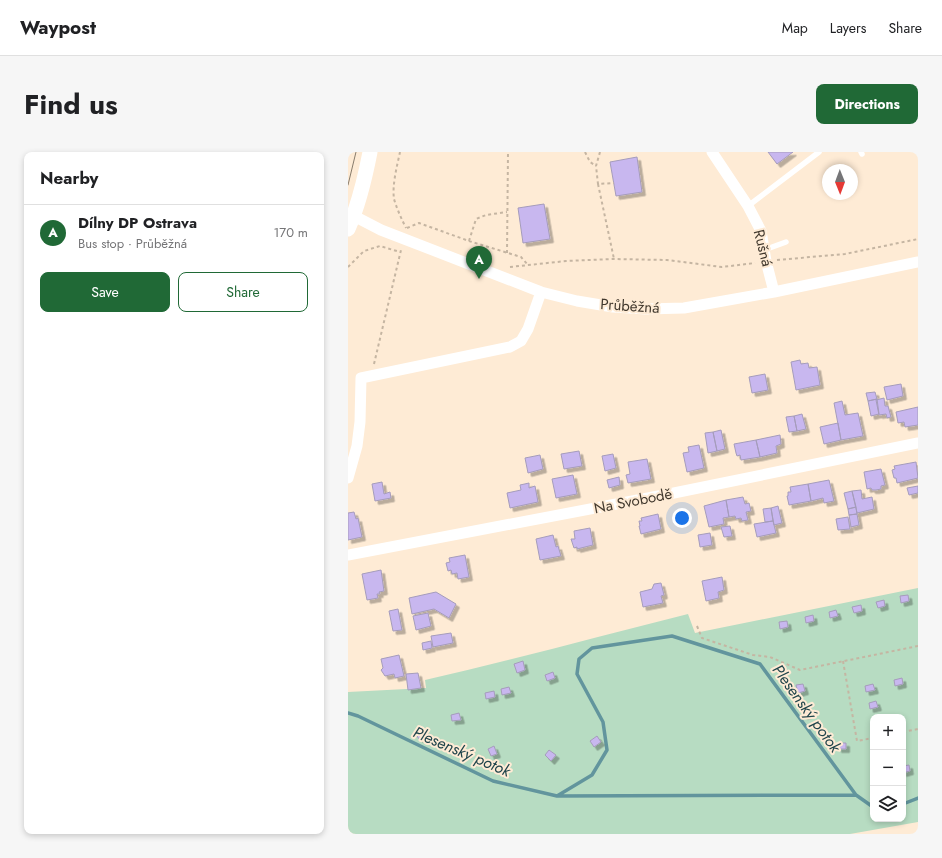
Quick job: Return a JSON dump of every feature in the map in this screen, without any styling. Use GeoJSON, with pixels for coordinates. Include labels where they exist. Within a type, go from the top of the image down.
{"type":"FeatureCollection","features":[{"type":"Feature","properties":{"kind":"street"},"geometry":{"type":"LineString","coordinates":[[351,222],[366,173],[370,152]]}},
{"type":"Feature","properties":{"kind":"street","name":"Rušná"},"geometry":{"type":"LineString","coordinates":[[712,152],[748,206],[761,232],[774,292]]}},
{"type":"Feature","properties":{"kind":"street","name":"Průběžná"},"geometry":{"type":"LineString","coordinates":[[351,222],[381,230],[541,292],[577,302],[613,307],[646,309],[684,308],[774,292],[918,262]]}},
{"type":"Feature","properties":{"kind":"street"},"geometry":{"type":"LineString","coordinates":[[348,478],[357,446],[360,422],[361,378],[510,347],[521,341],[528,329],[541,292]]}},
{"type":"Feature","properties":{"kind":"street","name":"Na Svobodě"},"geometry":{"type":"LineString","coordinates":[[348,555],[669,494],[918,443]]}},
{"type":"Feature","properties":{"kind":"lane"},"geometry":{"type":"LineString","coordinates":[[748,206],[819,152]]}},
{"type":"Feature","properties":{"kind":"lane"},"geometry":{"type":"LineString","coordinates":[[765,256],[786,242]]}},
{"type":"Feature","properties":{"kind":"path"},"geometry":{"type":"LineString","coordinates":[[400,152],[395,173],[394,197],[406,229],[419,223],[469,241],[521,257],[529,266],[566,261],[614,259],[667,260],[722,267],[765,256],[845,254],[918,239]]}},
{"type":"Feature","properties":{"kind":"path"},"geometry":{"type":"LineString","coordinates":[[507,253],[508,152]]}},
{"type":"Feature","properties":{"kind":"path"},"geometry":{"type":"LineString","coordinates":[[585,152],[590,162],[596,166]]}},
{"type":"Feature","properties":{"kind":"path"},"geometry":{"type":"LineString","coordinates":[[600,152],[596,166],[598,184],[614,259]]}},
{"type":"Feature","properties":{"kind":"path"},"geometry":{"type":"LineString","coordinates":[[598,184],[614,183]]}},
{"type":"Feature","properties":{"kind":"path"},"geometry":{"type":"LineString","coordinates":[[469,241],[476,219],[486,214],[507,212]]}},
{"type":"Feature","properties":{"kind":"path"},"geometry":{"type":"LineString","coordinates":[[348,267],[364,251],[380,246],[400,252],[372,375]]}},
{"type":"Feature","properties":{"kind":"path"},"geometry":{"type":"LineString","coordinates":[[697,626],[702,638],[753,655],[770,657],[800,670],[918,646]]}},
{"type":"Feature","properties":{"kind":"path"},"geometry":{"type":"LineString","coordinates":[[843,661],[857,740],[870,738]]}},
{"type":"Feature","properties":{"kind":"path"},"geometry":{"type":"LineString","coordinates":[[906,732],[918,730]]}},
{"type":"Feature","properties":{"kind":"green space"},"geometry":{"type":"Polygon","coordinates":[[[918,588],[918,822],[850,834],[348,834],[348,692],[426,688],[425,680],[688,614],[695,633],[918,588]]]}},
{"type":"Feature","properties":{"kind":"building"},"geometry":{"type":"Polygon","coordinates":[[[768,152],[793,152],[777,164],[768,152]]]}},
{"type":"Feature","properties":{"kind":"building"},"geometry":{"type":"Polygon","coordinates":[[[637,157],[642,192],[616,196],[610,162],[637,157]]]}},
{"type":"Feature","properties":{"kind":"building"},"geometry":{"type":"Polygon","coordinates":[[[544,204],[550,239],[523,243],[518,208],[544,204]]]}},
{"type":"Feature","properties":{"kind":"building"},"geometry":{"type":"Polygon","coordinates":[[[800,360],[801,364],[808,363],[809,368],[817,367],[820,385],[796,390],[791,362],[800,360]]]}},
{"type":"Feature","properties":{"kind":"building"},"geometry":{"type":"Polygon","coordinates":[[[765,374],[768,390],[752,393],[749,377],[765,374]]]}},
{"type":"Feature","properties":{"kind":"building"},"geometry":{"type":"Polygon","coordinates":[[[901,384],[903,396],[887,400],[884,387],[901,384]]]}},
{"type":"Feature","properties":{"kind":"building"},"geometry":{"type":"Polygon","coordinates":[[[875,392],[877,399],[868,401],[866,393],[875,392]]]}},
{"type":"Feature","properties":{"kind":"building"},"geometry":{"type":"Polygon","coordinates":[[[884,398],[885,406],[888,406],[891,417],[887,418],[886,414],[879,415],[876,400],[884,398]]]}},
{"type":"Feature","properties":{"kind":"building"},"geometry":{"type":"Polygon","coordinates":[[[877,399],[879,414],[871,416],[868,401],[877,399]]]}},
{"type":"Feature","properties":{"kind":"building"},"geometry":{"type":"Polygon","coordinates":[[[842,401],[845,415],[858,413],[863,436],[841,440],[834,403],[842,401]]]}},
{"type":"Feature","properties":{"kind":"building"},"geometry":{"type":"Polygon","coordinates":[[[918,407],[918,425],[905,427],[904,422],[898,423],[896,412],[918,407]]]}},
{"type":"Feature","properties":{"kind":"building"},"geometry":{"type":"Polygon","coordinates":[[[802,414],[806,429],[797,431],[794,416],[802,414]]]}},
{"type":"Feature","properties":{"kind":"building"},"geometry":{"type":"Polygon","coordinates":[[[794,416],[797,431],[789,432],[786,417],[794,416]]]}},
{"type":"Feature","properties":{"kind":"building"},"geometry":{"type":"Polygon","coordinates":[[[838,423],[841,440],[824,444],[820,427],[838,423]]]}},
{"type":"Feature","properties":{"kind":"building"},"geometry":{"type":"Polygon","coordinates":[[[721,430],[725,449],[717,451],[713,432],[721,430]]]}},
{"type":"Feature","properties":{"kind":"building"},"geometry":{"type":"Polygon","coordinates":[[[713,432],[717,451],[708,453],[705,433],[713,432]]]}},
{"type":"Feature","properties":{"kind":"building"},"geometry":{"type":"Polygon","coordinates":[[[780,435],[781,444],[776,446],[777,453],[760,457],[756,440],[780,435]]]}},
{"type":"Feature","properties":{"kind":"building"},"geometry":{"type":"Polygon","coordinates":[[[756,440],[760,457],[741,460],[740,455],[737,456],[734,444],[756,440]]]}},
{"type":"Feature","properties":{"kind":"building"},"geometry":{"type":"Polygon","coordinates":[[[699,445],[704,468],[687,472],[683,453],[689,452],[688,447],[699,445]]]}},
{"type":"Feature","properties":{"kind":"building"},"geometry":{"type":"Polygon","coordinates":[[[579,451],[582,466],[564,469],[561,454],[579,451]]]}},
{"type":"Feature","properties":{"kind":"building"},"geometry":{"type":"Polygon","coordinates":[[[613,454],[616,468],[605,471],[602,456],[613,454]]]}},
{"type":"Feature","properties":{"kind":"building"},"geometry":{"type":"Polygon","coordinates":[[[540,455],[543,469],[528,473],[525,458],[540,455]]]}},
{"type":"Feature","properties":{"kind":"building"},"geometry":{"type":"Polygon","coordinates":[[[647,459],[651,479],[628,483],[626,475],[630,474],[628,462],[647,459]]]}},
{"type":"Feature","properties":{"kind":"building"},"geometry":{"type":"Polygon","coordinates":[[[916,462],[918,478],[897,483],[892,470],[895,469],[894,466],[916,462]]]}},
{"type":"Feature","properties":{"kind":"building"},"geometry":{"type":"Polygon","coordinates":[[[881,469],[885,485],[881,486],[881,489],[867,489],[864,472],[881,469]]]}},
{"type":"Feature","properties":{"kind":"building"},"geometry":{"type":"Polygon","coordinates":[[[573,475],[577,494],[556,498],[552,479],[573,475]]]}},
{"type":"Feature","properties":{"kind":"building"},"geometry":{"type":"Polygon","coordinates":[[[619,477],[620,485],[609,488],[607,480],[619,477]]]}},
{"type":"Feature","properties":{"kind":"building"},"geometry":{"type":"Polygon","coordinates":[[[829,480],[834,501],[824,503],[823,498],[811,501],[808,484],[829,480]]]}},
{"type":"Feature","properties":{"kind":"building"},"geometry":{"type":"Polygon","coordinates":[[[382,482],[384,494],[390,492],[391,498],[375,501],[372,484],[382,482]]]}},
{"type":"Feature","properties":{"kind":"building"},"geometry":{"type":"Polygon","coordinates":[[[529,483],[529,488],[535,486],[538,502],[510,508],[507,493],[521,490],[520,485],[529,483]]]}},
{"type":"Feature","properties":{"kind":"building"},"geometry":{"type":"Polygon","coordinates":[[[808,484],[811,501],[789,505],[787,496],[788,492],[791,492],[790,487],[808,484]]]}},
{"type":"Feature","properties":{"kind":"building"},"geometry":{"type":"Polygon","coordinates":[[[918,486],[918,493],[909,495],[907,488],[918,486]]]}},
{"type":"Feature","properties":{"kind":"building"},"geometry":{"type":"Polygon","coordinates":[[[861,490],[862,499],[872,497],[874,509],[857,513],[852,491],[861,490]]]}},
{"type":"Feature","properties":{"kind":"building"},"geometry":{"type":"Polygon","coordinates":[[[852,491],[856,507],[848,509],[844,493],[852,491]]]}},
{"type":"Feature","properties":{"kind":"building"},"geometry":{"type":"Polygon","coordinates":[[[743,497],[745,504],[749,503],[751,511],[746,512],[748,520],[742,521],[741,518],[736,519],[735,516],[729,517],[726,500],[743,497]]]}},
{"type":"Feature","properties":{"kind":"building"},"geometry":{"type":"Polygon","coordinates":[[[726,500],[729,517],[723,518],[724,524],[709,527],[704,506],[726,500]]]}},
{"type":"Feature","properties":{"kind":"building"},"geometry":{"type":"Polygon","coordinates":[[[778,506],[782,523],[774,525],[771,508],[778,506]]]}},
{"type":"Feature","properties":{"kind":"building"},"geometry":{"type":"Polygon","coordinates":[[[856,507],[857,514],[849,515],[848,509],[856,507]]]}},
{"type":"Feature","properties":{"kind":"building"},"geometry":{"type":"Polygon","coordinates":[[[771,508],[773,521],[765,522],[763,509],[771,508]]]}},
{"type":"Feature","properties":{"kind":"building"},"geometry":{"type":"Polygon","coordinates":[[[354,512],[356,519],[358,518],[362,537],[348,540],[348,513],[354,512]]]}},
{"type":"Feature","properties":{"kind":"building"},"geometry":{"type":"Polygon","coordinates":[[[658,514],[661,529],[641,534],[639,521],[642,521],[641,518],[658,514]]]}},
{"type":"Feature","properties":{"kind":"building"},"geometry":{"type":"Polygon","coordinates":[[[857,514],[859,525],[851,527],[849,515],[857,514]]]}},
{"type":"Feature","properties":{"kind":"building"},"geometry":{"type":"Polygon","coordinates":[[[848,517],[850,529],[838,530],[836,519],[848,517]]]}},
{"type":"Feature","properties":{"kind":"building"},"geometry":{"type":"Polygon","coordinates":[[[773,521],[776,533],[757,537],[754,524],[773,521]]]}},
{"type":"Feature","properties":{"kind":"building"},"geometry":{"type":"Polygon","coordinates":[[[730,526],[732,536],[724,537],[721,527],[730,526]]]}},
{"type":"Feature","properties":{"kind":"building"},"geometry":{"type":"Polygon","coordinates":[[[590,528],[593,545],[577,549],[577,547],[574,548],[571,539],[575,539],[574,531],[590,528]]]}},
{"type":"Feature","properties":{"kind":"building"},"geometry":{"type":"Polygon","coordinates":[[[710,533],[712,545],[700,547],[698,535],[710,533]]]}},
{"type":"Feature","properties":{"kind":"building"},"geometry":{"type":"Polygon","coordinates":[[[553,535],[556,547],[558,546],[561,556],[540,560],[536,539],[553,535]]]}},
{"type":"Feature","properties":{"kind":"building"},"geometry":{"type":"Polygon","coordinates":[[[465,555],[469,577],[458,579],[457,573],[452,574],[451,570],[448,571],[446,563],[450,562],[449,558],[465,555]]]}},
{"type":"Feature","properties":{"kind":"building"},"geometry":{"type":"Polygon","coordinates":[[[381,570],[384,591],[377,594],[378,598],[367,600],[362,574],[381,570]]]}},
{"type":"Feature","properties":{"kind":"building"},"geometry":{"type":"Polygon","coordinates":[[[722,577],[724,590],[718,592],[719,598],[706,601],[702,581],[722,577]]]}},
{"type":"Feature","properties":{"kind":"building"},"geometry":{"type":"Polygon","coordinates":[[[661,583],[664,595],[661,596],[663,603],[643,607],[640,592],[652,589],[654,584],[661,583]]]}},
{"type":"Feature","properties":{"kind":"building"},"geometry":{"type":"Polygon","coordinates":[[[436,592],[456,604],[449,618],[434,609],[412,614],[409,598],[436,592]]]}},
{"type":"Feature","properties":{"kind":"building"},"geometry":{"type":"Polygon","coordinates":[[[908,595],[909,601],[901,603],[900,596],[908,595]]]}},
{"type":"Feature","properties":{"kind":"building"},"geometry":{"type":"Polygon","coordinates":[[[884,600],[885,606],[878,608],[876,602],[884,600]]]}},
{"type":"Feature","properties":{"kind":"building"},"geometry":{"type":"Polygon","coordinates":[[[861,605],[862,611],[854,613],[852,607],[861,605]]]}},
{"type":"Feature","properties":{"kind":"building"},"geometry":{"type":"Polygon","coordinates":[[[398,609],[402,630],[393,631],[389,611],[398,609]]]}},
{"type":"Feature","properties":{"kind":"building"},"geometry":{"type":"Polygon","coordinates":[[[836,610],[838,616],[830,618],[829,612],[836,610]]]}},
{"type":"Feature","properties":{"kind":"building"},"geometry":{"type":"Polygon","coordinates":[[[428,613],[431,626],[416,630],[413,616],[428,613]]]}},
{"type":"Feature","properties":{"kind":"building"},"geometry":{"type":"Polygon","coordinates":[[[813,615],[814,621],[806,623],[805,617],[813,615]]]}},
{"type":"Feature","properties":{"kind":"building"},"geometry":{"type":"Polygon","coordinates":[[[787,621],[788,627],[780,629],[779,622],[787,621]]]}},
{"type":"Feature","properties":{"kind":"building"},"geometry":{"type":"Polygon","coordinates":[[[451,633],[453,643],[433,647],[431,636],[451,633]]]}},
{"type":"Feature","properties":{"kind":"building"},"geometry":{"type":"Polygon","coordinates":[[[431,641],[432,648],[423,650],[422,643],[431,641]]]}},
{"type":"Feature","properties":{"kind":"building"},"geometry":{"type":"Polygon","coordinates":[[[399,655],[404,676],[395,678],[394,674],[385,676],[381,670],[383,668],[381,659],[399,655]]]}},
{"type":"Feature","properties":{"kind":"building"},"geometry":{"type":"Polygon","coordinates":[[[523,661],[525,670],[517,673],[514,664],[523,661]]]}},
{"type":"Feature","properties":{"kind":"building"},"geometry":{"type":"Polygon","coordinates":[[[553,672],[555,678],[547,681],[545,675],[553,672]]]}},
{"type":"Feature","properties":{"kind":"building"},"geometry":{"type":"Polygon","coordinates":[[[418,673],[421,688],[408,690],[406,674],[418,673]]]}},
{"type":"Feature","properties":{"kind":"building"},"geometry":{"type":"Polygon","coordinates":[[[902,678],[903,684],[895,686],[894,680],[902,678]]]}},
{"type":"Feature","properties":{"kind":"building"},"geometry":{"type":"Polygon","coordinates":[[[803,684],[805,691],[798,693],[796,685],[803,684]]]}},
{"type":"Feature","properties":{"kind":"building"},"geometry":{"type":"Polygon","coordinates":[[[873,684],[875,690],[866,692],[865,686],[873,684]]]}},
{"type":"Feature","properties":{"kind":"building"},"geometry":{"type":"Polygon","coordinates":[[[509,687],[511,693],[502,695],[501,689],[509,687]]]}},
{"type":"Feature","properties":{"kind":"building"},"geometry":{"type":"Polygon","coordinates":[[[494,691],[495,697],[486,699],[485,693],[494,691]]]}},
{"type":"Feature","properties":{"kind":"building"},"geometry":{"type":"Polygon","coordinates":[[[876,701],[878,707],[870,709],[869,703],[876,701]]]}},
{"type":"Feature","properties":{"kind":"building"},"geometry":{"type":"Polygon","coordinates":[[[806,703],[810,714],[804,716],[799,705],[806,703]]]}},
{"type":"Feature","properties":{"kind":"building"},"geometry":{"type":"Polygon","coordinates":[[[459,713],[461,720],[452,721],[451,715],[459,713]]]}},
{"type":"Feature","properties":{"kind":"building"},"geometry":{"type":"Polygon","coordinates":[[[423,728],[426,734],[419,739],[415,733],[423,728]]]}},
{"type":"Feature","properties":{"kind":"building"},"geometry":{"type":"Polygon","coordinates":[[[597,736],[601,742],[594,747],[590,741],[597,736]]]}},
{"type":"Feature","properties":{"kind":"building"},"geometry":{"type":"Polygon","coordinates":[[[838,743],[846,743],[846,749],[838,749],[838,743]]]}},
{"type":"Feature","properties":{"kind":"building"},"geometry":{"type":"Polygon","coordinates":[[[494,746],[497,754],[491,756],[488,749],[494,746]]]}},
{"type":"Feature","properties":{"kind":"building"},"geometry":{"type":"Polygon","coordinates":[[[549,750],[556,755],[551,761],[545,755],[549,750]]]}},
{"type":"Feature","properties":{"kind":"building"},"geometry":{"type":"Polygon","coordinates":[[[909,765],[910,771],[906,772],[906,766],[909,765]]]}},
{"type":"Feature","properties":{"kind":"waterway","name":"Plesenský potok"},"geometry":{"type":"LineString","coordinates":[[348,713],[358,716],[493,781],[557,796],[592,775],[607,750],[603,722],[577,674],[579,659],[592,648],[672,636],[760,664],[856,795],[870,805]]}},
{"type":"Feature","properties":{"kind":"waterway"},"geometry":{"type":"LineString","coordinates":[[557,796],[856,795]]}},
{"type":"Feature","properties":{"kind":"waterway","name":"Plesenský potok"},"geometry":{"type":"LineString","coordinates":[[906,803],[918,798]]}},
{"type":"Feature","properties":{"kind":"tram line"},"geometry":{"type":"LineString","coordinates":[[348,185],[356,152]]}},
{"type":"Feature","properties":{"kind":"place","name":"Dílny DP Ostrava"},"geometry":{"type":"Point","coordinates":[479,279]}}]}
